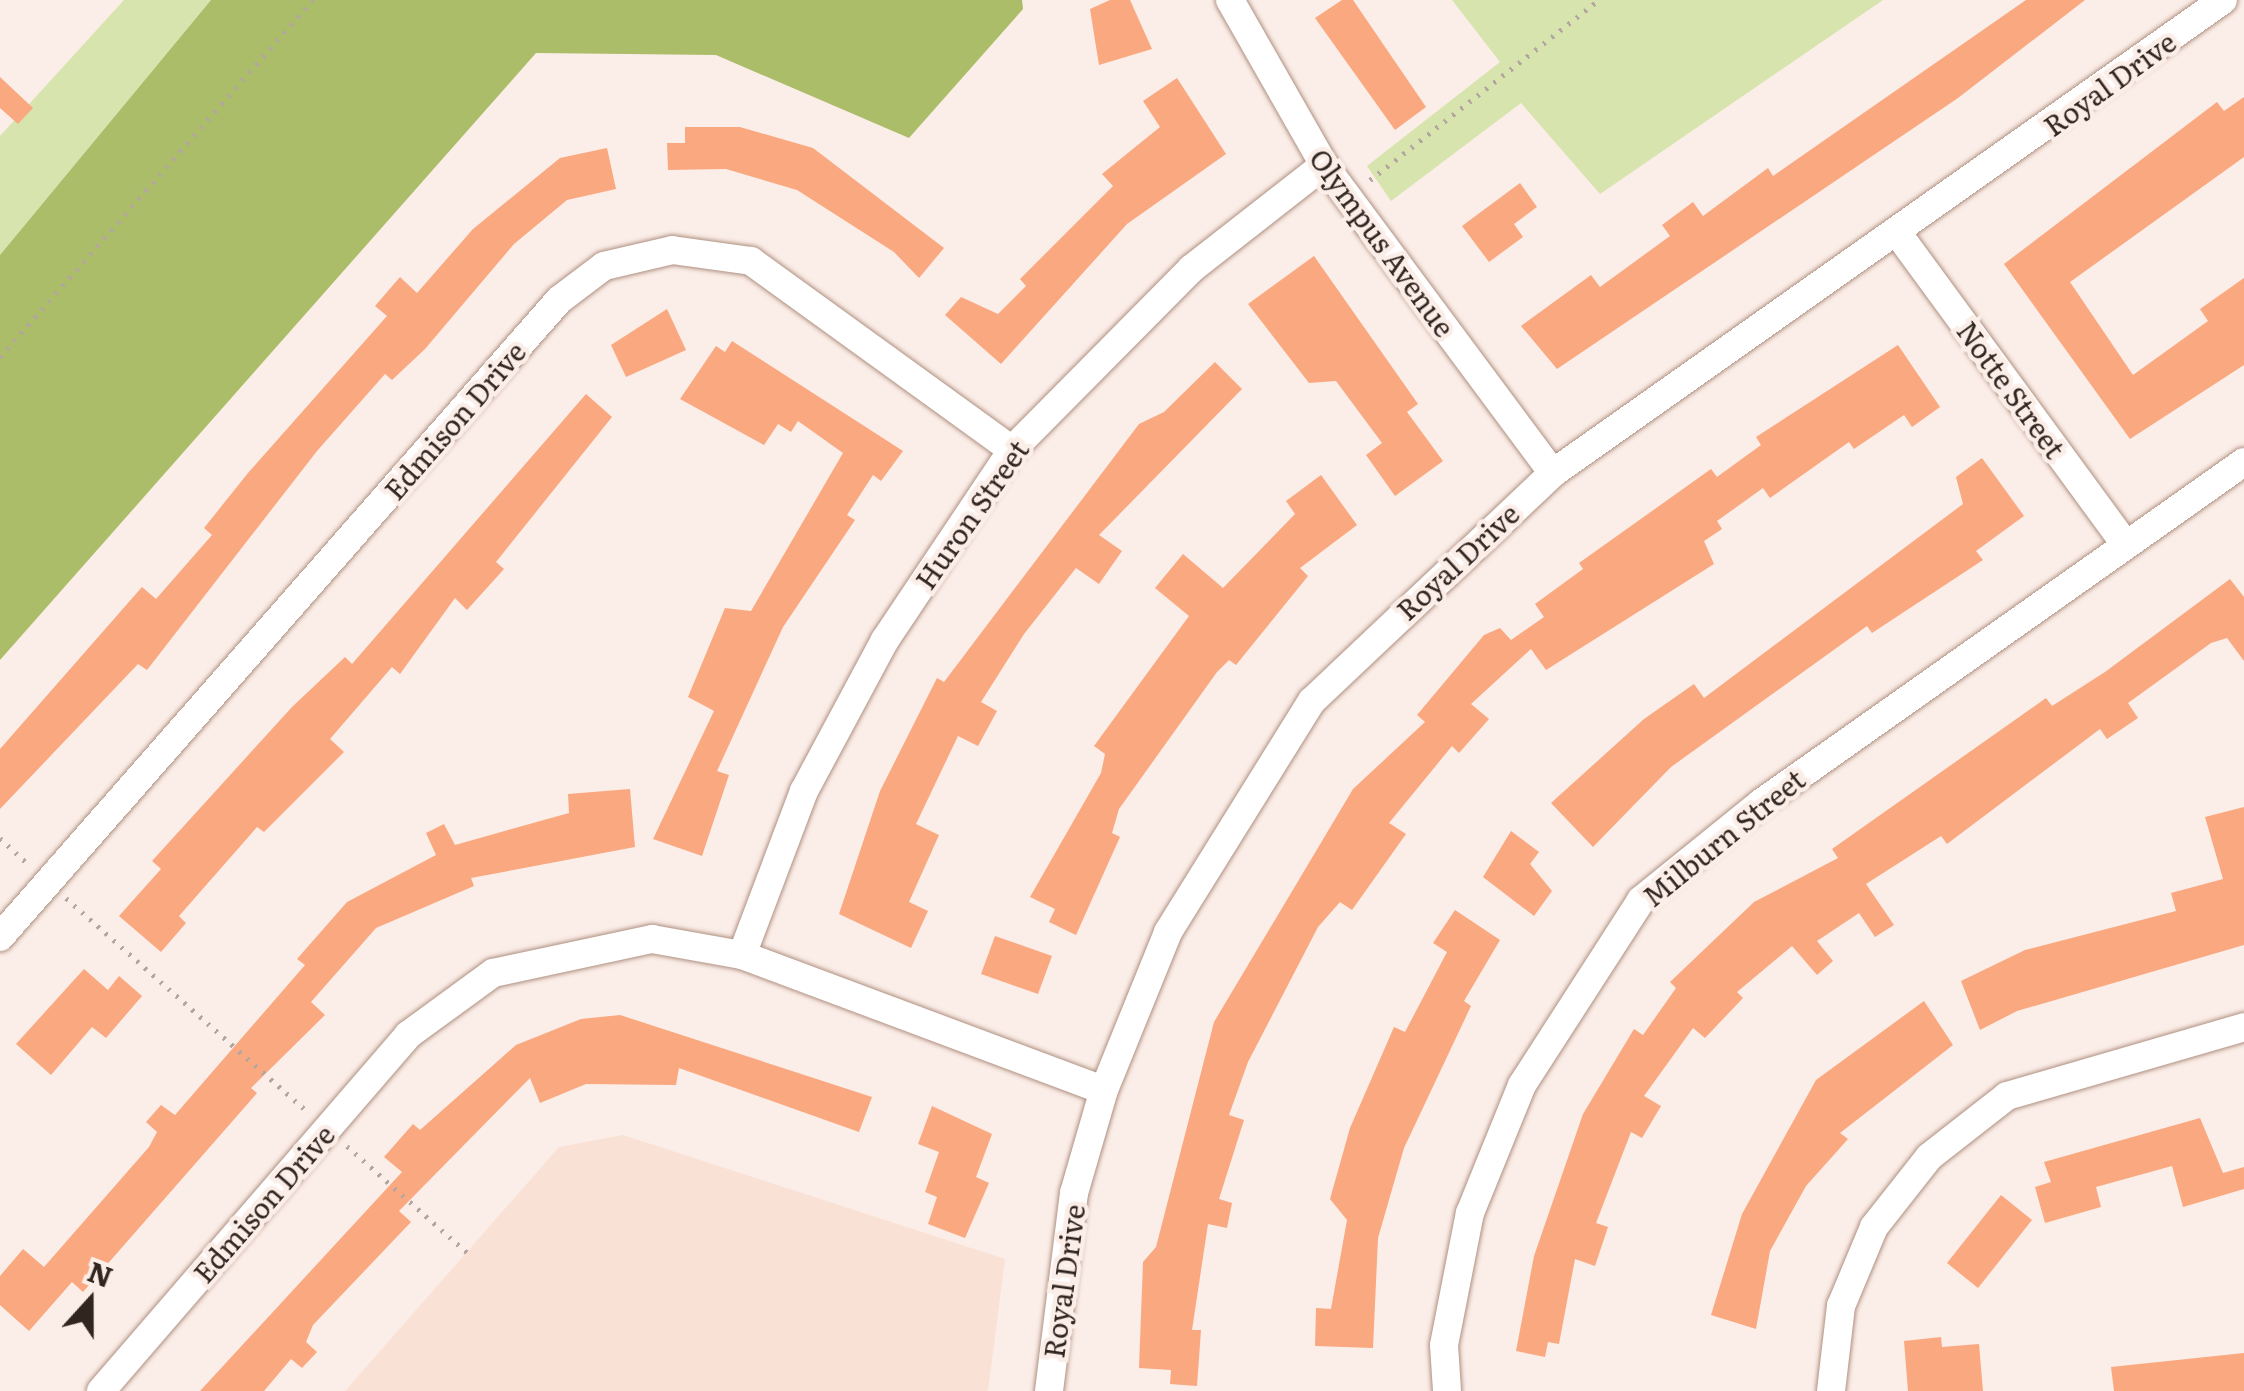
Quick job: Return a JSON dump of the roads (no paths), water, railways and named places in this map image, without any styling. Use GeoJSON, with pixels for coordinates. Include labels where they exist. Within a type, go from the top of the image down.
{"type":"FeatureCollection","features":[{"type":"Feature","properties":{"kind":"street","name":"Olympus Avenue"},"geometry":{"type":"LineString","coordinates":[[1230,0],[1324,165],[1553,473]]}},
{"type":"Feature","properties":{"kind":"street","name":"Royal Drive"},"geometry":{"type":"LineString","coordinates":[[1049,1391],[1074,1193],[1104,1090],[1168,932],[1312,702],[1553,473],[1900,235],[2224,0]]}},
{"type":"Feature","properties":{"kind":"street","name":"Huron Street"},"geometry":{"type":"LineString","coordinates":[[742,955],[804,791],[876,656],[1012,450],[1191,269],[1324,165]]}},
{"type":"Feature","properties":{"kind":"street","name":"Notte Street"},"geometry":{"type":"LineString","coordinates":[[1900,235],[2125,544]]}},
{"type":"Feature","properties":{"kind":"street","name":"Edmison Drive"},"geometry":{"type":"LineString","coordinates":[[0,937],[559,300],[604,266],[672,250],[751,261],[1012,450]]}},
{"type":"Feature","properties":{"kind":"street","name":"Milburn Street"},"geometry":{"type":"LineString","coordinates":[[1447,1391],[1444,1345],[1470,1214],[1522,1085],[1640,900],[2125,544],[2244,462]]}},
{"type":"Feature","properties":{"kind":"street","name":"Edmison Drive"},"geometry":{"type":"LineString","coordinates":[[102,1391],[408,1035],[492,972],[577,948],[652,939],[742,955],[1104,1090]]}},
{"type":"Feature","properties":{"kind":"street"},"geometry":{"type":"LineString","coordinates":[[1831,1391],[1847,1290],[1874,1227],[1929,1157],[2007,1096],[2244,1026]]}}]}
